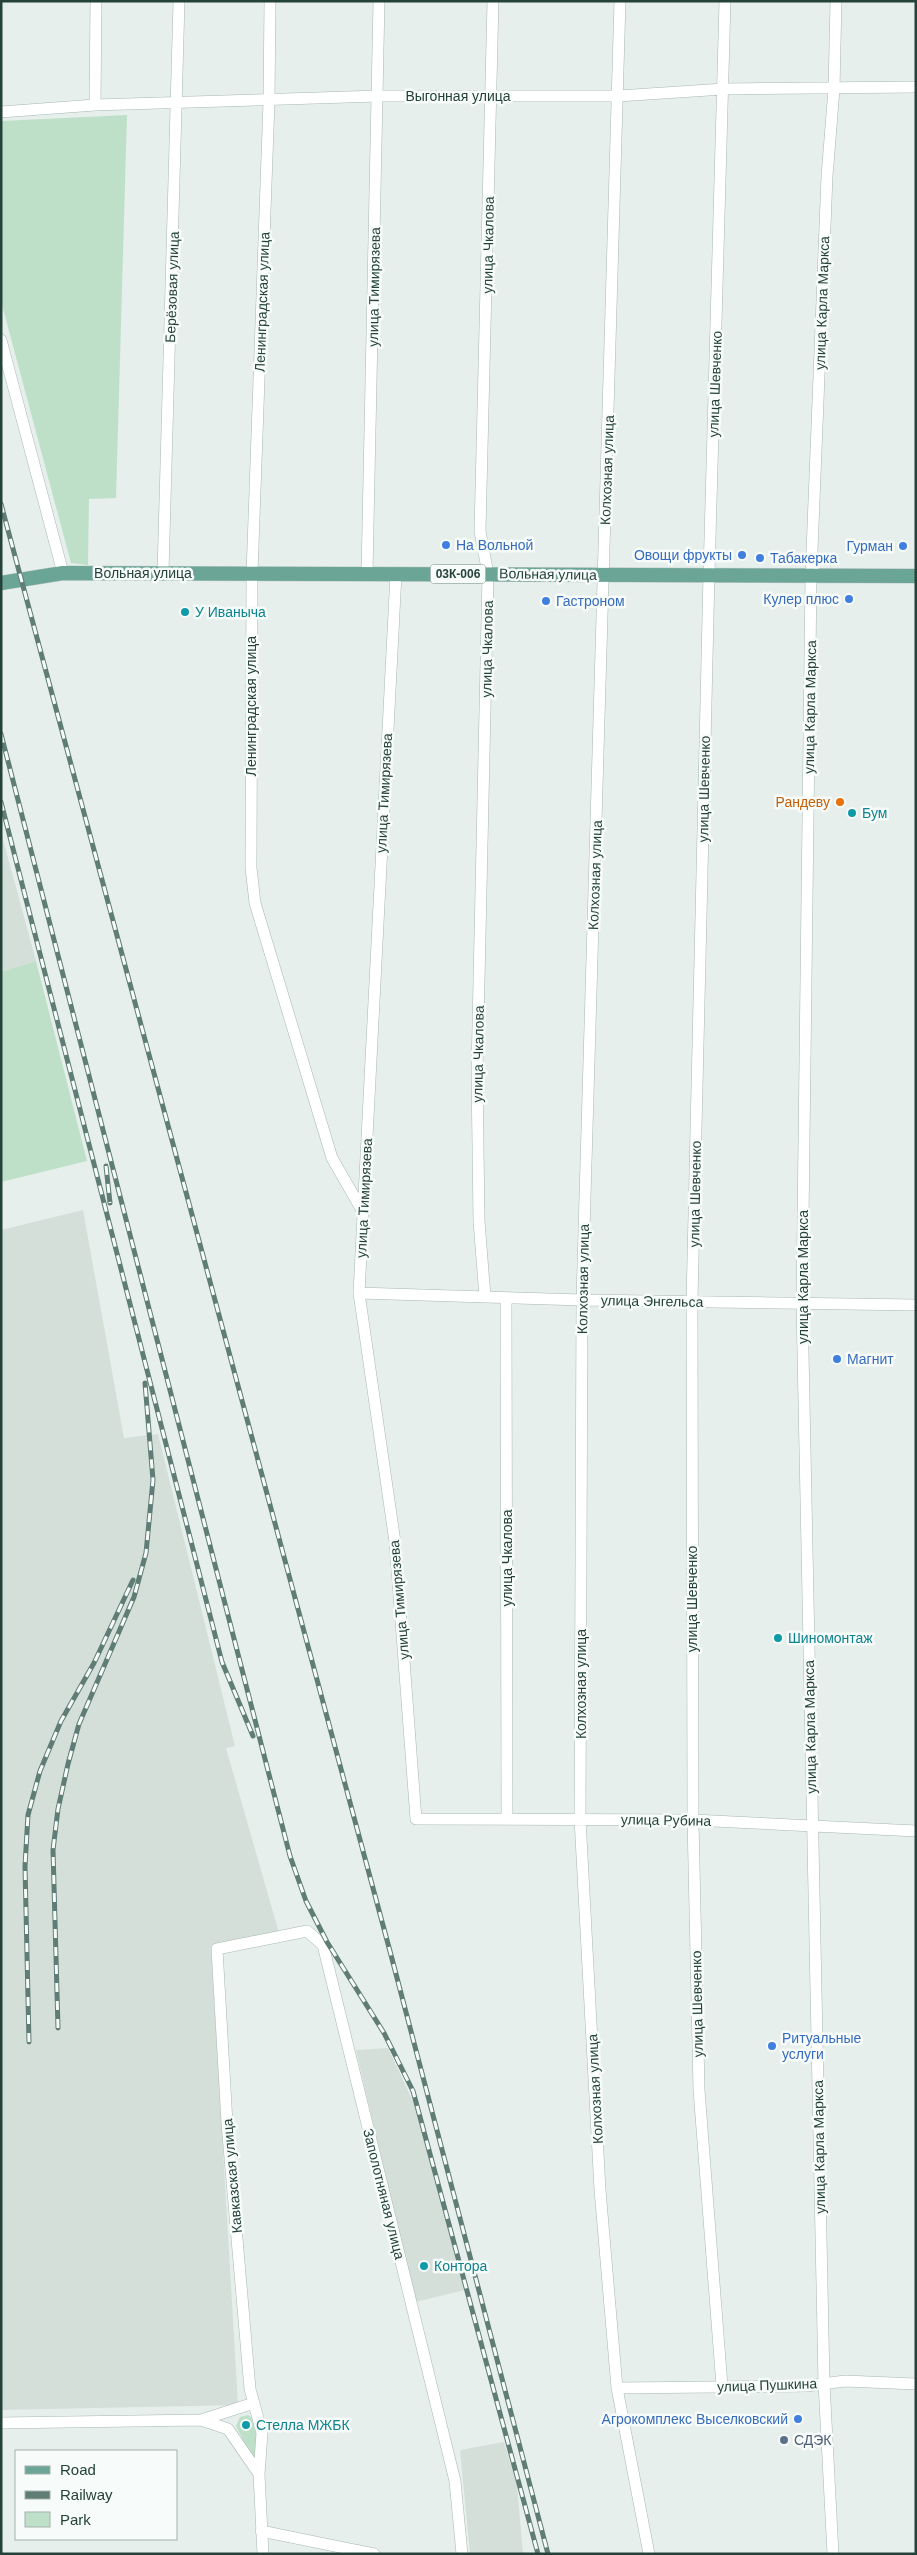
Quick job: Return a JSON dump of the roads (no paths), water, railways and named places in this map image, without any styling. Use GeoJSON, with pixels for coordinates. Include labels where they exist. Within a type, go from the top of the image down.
{"type":"FeatureCollection","features":[{"type":"Feature","properties":{"kind":"main road","name":"Вольная улица"},"geometry":{"type":"LineString","coordinates":[[1,583],[63,573],[916,576]]}},
{"type":"Feature","properties":{"kind":"street"},"geometry":{"type":"LineString","coordinates":[[95,105],[96,1]]}},
{"type":"Feature","properties":{"kind":"street","name":"Берёзовая улица"},"geometry":{"type":"LineString","coordinates":[[163,573],[179,1]]}},
{"type":"Feature","properties":{"kind":"street","name":"Ленинградская улица"},"geometry":{"type":"LineString","coordinates":[[270,1],[270,101],[252,574],[251,868],[256,903],[332,1158],[364,1212]]}},
{"type":"Feature","properties":{"kind":"street","name":"улица Тимирязева"},"geometry":{"type":"LineString","coordinates":[[367,573],[379,1]]}},
{"type":"Feature","properties":{"kind":"street","name":"улица Чкалова"},"geometry":{"type":"LineString","coordinates":[[486,1297],[478,1221],[477,1071],[488,574],[480,531],[493,1]]}},
{"type":"Feature","properties":{"kind":"street","name":"Колхозная улица"},"geometry":{"type":"LineString","coordinates":[[620,1],[582,1300],[580,1819],[600,2190],[617,2388],[649,2554]]}},
{"type":"Feature","properties":{"kind":"street","name":"улица Шевченко"},"geometry":{"type":"LineString","coordinates":[[722,2386],[698,2090],[693,1820],[692,1301],[708,574],[724,89],[725,1]]}},
{"type":"Feature","properties":{"kind":"street","name":"улица Карла Маркса"},"geometry":{"type":"LineString","coordinates":[[833,2554],[824,2383],[811,1828],[802,1303],[811,576],[827,176],[834,89],[836,1]]}},
{"type":"Feature","properties":{"kind":"street","name":"Выгонная улица"},"geometry":{"type":"LineString","coordinates":[[1,112],[95,105],[270,101],[378,96],[618,96],[724,89],[916,87]]}},
{"type":"Feature","properties":{"kind":"street"},"geometry":{"type":"LineString","coordinates":[[1,340],[63,573]]}},
{"type":"Feature","properties":{"kind":"street","name":"улица Тимирязева"},"geometry":{"type":"LineString","coordinates":[[396,574],[359,1293],[395,1542],[416,1819]]}},
{"type":"Feature","properties":{"kind":"street","name":"улица Энгельса"},"geometry":{"type":"LineString","coordinates":[[359,1293],[582,1300],[916,1305]]}},
{"type":"Feature","properties":{"kind":"street","name":"улица Чкалова"},"geometry":{"type":"LineString","coordinates":[[506,1298],[507,1819]]}},
{"type":"Feature","properties":{"kind":"street","name":"улица Рубина"},"geometry":{"type":"LineString","coordinates":[[416,1819],[693,1820],[811,1828],[916,1832]]}},
{"type":"Feature","properties":{"kind":"street","name":"Заполотняная улица"},"geometry":{"type":"LineString","coordinates":[[217,1949],[308,1931],[322,1945],[454,2481],[462,2554]]}},
{"type":"Feature","properties":{"kind":"street","name":"Кавказская улица"},"geometry":{"type":"LineString","coordinates":[[217,1949],[228,2133],[250,2389],[262,2433],[259,2474],[263,2554]]}},
{"type":"Feature","properties":{"kind":"street","name":"улица Пушкина"},"geometry":{"type":"LineString","coordinates":[[617,2388],[807,2386],[845,2381],[916,2384]]}},
{"type":"Feature","properties":{"kind":"street"},"geometry":{"type":"LineString","coordinates":[[1,2422],[201,2420],[254,2404]]}},
{"type":"Feature","properties":{"kind":"street"},"geometry":{"type":"LineString","coordinates":[[201,2420],[228,2429],[259,2474]]}},
{"type":"Feature","properties":{"kind":"street"},"geometry":{"type":"LineString","coordinates":[[261,2531],[374,2554]]}},
{"type":"Feature","properties":{"kind":"railway"},"geometry":{"type":"LineString","coordinates":[[1,504],[391,1955],[548,2554]]}},
{"type":"Feature","properties":{"kind":"railway"},"geometry":{"type":"LineString","coordinates":[[1,734],[290,1856],[306,1901],[327,1942],[384,2033],[413,2091],[538,2554]]}},
{"type":"Feature","properties":{"kind":"railway"},"geometry":{"type":"LineString","coordinates":[[1,802],[222,1662],[253,1736]]}},
{"type":"Feature","properties":{"kind":"railway"},"geometry":{"type":"LineString","coordinates":[[106,1166],[110,1203]]}},
{"type":"Feature","properties":{"kind":"railway"},"geometry":{"type":"LineString","coordinates":[[58,2028],[53,1850],[58,1809],[79,1724],[134,1597],[146,1553],[153,1480],[145,1383]]}},
{"type":"Feature","properties":{"kind":"railway"},"geometry":{"type":"LineString","coordinates":[[29,2042],[25,1866],[28,1815],[40,1771],[61,1721],[94,1663],[133,1580]]}},
{"type":"Feature","properties":{"kind":"place","name":"На Вольной"},"geometry":{"type":"Point","coordinates":[446,545]}},
{"type":"Feature","properties":{"kind":"place","name":"Гурман"},"geometry":{"type":"Point","coordinates":[903,546]}},
{"type":"Feature","properties":{"kind":"place","name":"Овощи фрукты"},"geometry":{"type":"Point","coordinates":[742,555]}},
{"type":"Feature","properties":{"kind":"place","name":"Табакерка"},"geometry":{"type":"Point","coordinates":[760,558]}},
{"type":"Feature","properties":{"kind":"place","name":"Кулер плюс"},"geometry":{"type":"Point","coordinates":[849,599]}},
{"type":"Feature","properties":{"kind":"place","name":"Гастроном"},"geometry":{"type":"Point","coordinates":[546,601]}},
{"type":"Feature","properties":{"kind":"place","name":"У Иваныча"},"geometry":{"type":"Point","coordinates":[185,612]}},
{"type":"Feature","properties":{"kind":"place","name":"Рандеву"},"geometry":{"type":"Point","coordinates":[840,802]}},
{"type":"Feature","properties":{"kind":"place","name":"Бум"},"geometry":{"type":"Point","coordinates":[852,813]}},
{"type":"Feature","properties":{"kind":"place","name":"Магнит"},"geometry":{"type":"Point","coordinates":[837,1359]}},
{"type":"Feature","properties":{"kind":"place","name":"Шиномонтаж"},"geometry":{"type":"Point","coordinates":[778,1638]}},
{"type":"Feature","properties":{"kind":"place","name":"Ритуальные услуги"},"geometry":{"type":"Point","coordinates":[772,2046]}},
{"type":"Feature","properties":{"kind":"place","name":"Контора"},"geometry":{"type":"Point","coordinates":[424,2266]}},
{"type":"Feature","properties":{"kind":"place","name":"Агрокомплекс Выселковский"},"geometry":{"type":"Point","coordinates":[798,2419]}},
{"type":"Feature","properties":{"kind":"place","name":"Стелла МЖБК"},"geometry":{"type":"Point","coordinates":[246,2425]}},
{"type":"Feature","properties":{"kind":"place","name":"СДЭК"},"geometry":{"type":"Point","coordinates":[784,2440]}}]}
